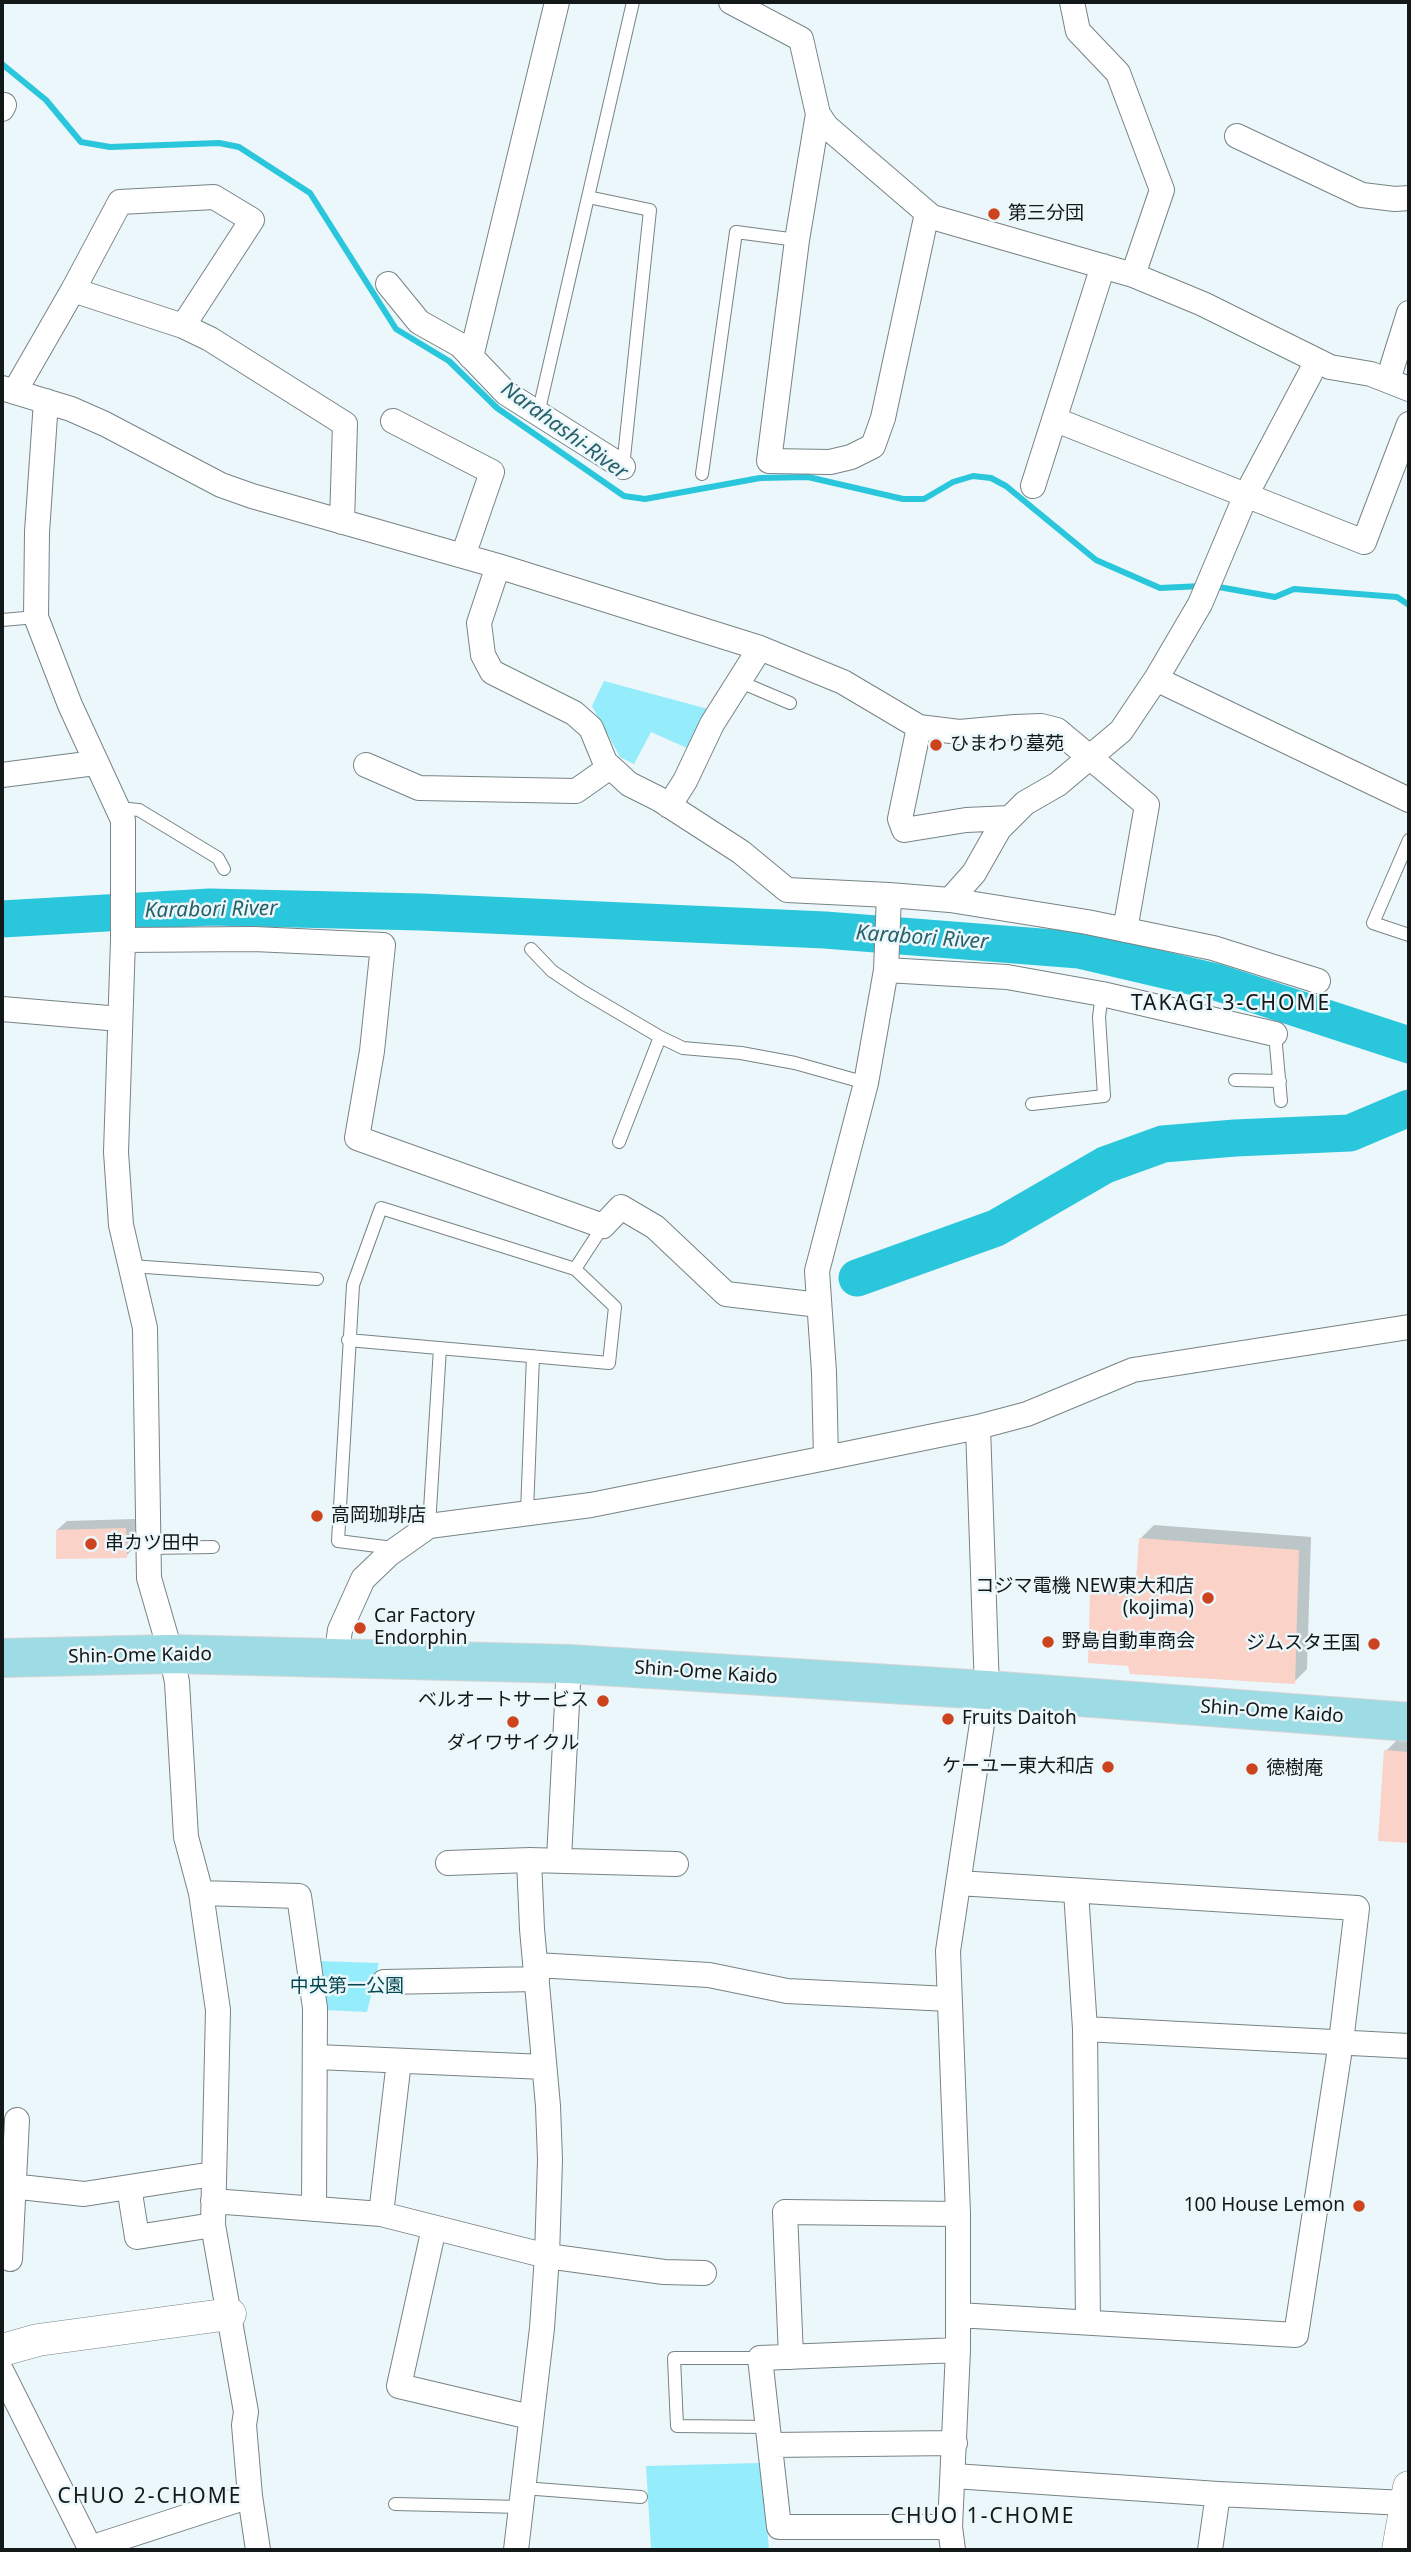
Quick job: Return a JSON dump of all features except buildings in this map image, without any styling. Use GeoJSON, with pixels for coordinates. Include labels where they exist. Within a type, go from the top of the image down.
{"type":"FeatureCollection","features":[{"type":"Feature","properties":{"kind":"main road","name":"Shin-Ome Kaido"},"geometry":{"type":"LineString","coordinates":[[2,1658],[171,1654],[569,1664],[987,1690],[1409,1722]]}},
{"type":"Feature","properties":{"kind":"street"},"geometry":{"type":"LineString","coordinates":[[471,357],[557,2]]}},
{"type":"Feature","properties":{"kind":"street"},"geometry":{"type":"LineString","coordinates":[[732,2],[801,39],[818,114],[797,240],[769,461],[830,462],[851,457],[873,446],[883,418],[927,213]]}},
{"type":"Feature","properties":{"kind":"street"},"geometry":{"type":"LineString","coordinates":[[1072,2],[1078,31],[1118,73],[1162,190],[1133,275]]}},
{"type":"Feature","properties":{"kind":"street"},"geometry":{"type":"LineString","coordinates":[[818,114],[827,125],[932,217],[1133,275],[1203,304],[1330,367],[1371,374],[1399,384],[1409,313]]}},
{"type":"Feature","properties":{"kind":"street"},"geometry":{"type":"LineString","coordinates":[[1237,136],[1362,195],[1409,198]]}},
{"type":"Feature","properties":{"kind":"street"},"geometry":{"type":"LineString","coordinates":[[183,326],[252,220],[214,197],[120,202],[73,290],[8,390],[46,401],[105,424],[221,485],[498,566],[760,648],[843,682],[919,727],[959,732],[1041,726],[1057,730],[1147,805],[1125,930]]}},
{"type":"Feature","properties":{"kind":"street"},"geometry":{"type":"LineString","coordinates":[[1033,486],[1103,266]]}},
{"type":"Feature","properties":{"kind":"street"},"geometry":{"type":"LineString","coordinates":[[388,284],[419,322],[460,345],[506,393],[623,467]]}},
{"type":"Feature","properties":{"kind":"street"},"geometry":{"type":"LineString","coordinates":[[73,290],[183,326],[210,339],[345,424],[342,522]]}},
{"type":"Feature","properties":{"kind":"street"},"geometry":{"type":"LineString","coordinates":[[950,900],[974,873],[999,829],[1010,818],[1026,803],[1058,784],[1121,731],[1156,679],[1201,600],[1246,495],[1317,361]]}},
{"type":"Feature","properties":{"kind":"street"},"geometry":{"type":"LineString","coordinates":[[46,401],[37,532],[36,617],[95,763],[123,820],[123,937],[116,1152],[121,1225],[145,1328],[149,1578],[177,1682],[186,1837],[201,1893],[218,2010],[213,2213],[246,2412],[244,2425],[250,2496],[258,2550]]}},
{"type":"Feature","properties":{"kind":"street"},"geometry":{"type":"LineString","coordinates":[[1056,420],[1364,542],[1409,424]]}},
{"type":"Feature","properties":{"kind":"street"},"geometry":{"type":"LineString","coordinates":[[393,421],[492,472],[463,556]]}},
{"type":"Feature","properties":{"kind":"street"},"geometry":{"type":"LineString","coordinates":[[498,566],[480,623],[482,654],[492,672],[574,713],[590,728],[605,762],[629,784],[741,852],[787,890],[889,901],[950,900],[1213,948],[1318,981]]}},
{"type":"Feature","properties":{"kind":"street"},"geometry":{"type":"LineString","coordinates":[[669,806],[712,724],[760,648]]}},
{"type":"Feature","properties":{"kind":"street"},"geometry":{"type":"LineString","coordinates":[[1156,679],[1409,800]]}},
{"type":"Feature","properties":{"kind":"street"},"geometry":{"type":"LineString","coordinates":[[919,727],[900,819],[904,830],[966,820],[1010,818]]}},
{"type":"Feature","properties":{"kind":"street"},"geometry":{"type":"LineString","coordinates":[[2,775],[95,763]]}},
{"type":"Feature","properties":{"kind":"street"},"geometry":{"type":"LineString","coordinates":[[366,765],[419,788],[576,790],[610,767]]}},
{"type":"Feature","properties":{"kind":"street"},"geometry":{"type":"LineString","coordinates":[[826,1458],[824,1372],[817,1271],[866,1083],[886,966],[889,901]]}},
{"type":"Feature","properties":{"kind":"street"},"geometry":{"type":"LineString","coordinates":[[123,937],[383,945],[372,1051],[357,1138],[603,1226],[621,1207],[656,1227],[726,1294],[819,1306]]}},
{"type":"Feature","properties":{"kind":"street"},"geometry":{"type":"LineString","coordinates":[[886,966],[1007,977],[1102,994],[1275,1034]]}},
{"type":"Feature","properties":{"kind":"street"},"geometry":{"type":"LineString","coordinates":[[2,1009],[120,1020]]}},
{"type":"Feature","properties":{"kind":"street"},"geometry":{"type":"LineString","coordinates":[[336,1658],[340,1630],[363,1579],[396,1549],[429,1526],[590,1505],[978,1427],[1027,1414],[1133,1370],[1409,1327]]}},
{"type":"Feature","properties":{"kind":"street"},"geometry":{"type":"LineString","coordinates":[[958,2350],[760,2358],[779,2527],[952,2538],[958,2350],[958,2214],[948,1951],[987,1690],[978,1427]]}},
{"type":"Feature","properties":{"kind":"street"},"geometry":{"type":"LineString","coordinates":[[559,1859],[569,1664]]}},
{"type":"Feature","properties":{"kind":"street"},"geometry":{"type":"LineString","coordinates":[[448,1863],[559,1859],[676,1864]]}},
{"type":"Feature","properties":{"kind":"street"},"geometry":{"type":"LineString","coordinates":[[516,2550],[542,2328],[550,2160],[529,1860]]}},
{"type":"Feature","properties":{"kind":"street"},"geometry":{"type":"LineString","coordinates":[[958,1883],[1357,1908],[1341,2042],[1296,2335],[958,2315]]}},
{"type":"Feature","properties":{"kind":"street"},"geometry":{"type":"LineString","coordinates":[[1076,1891],[1085,2029],[1088,2322]]}},
{"type":"Feature","properties":{"kind":"street"},"geometry":{"type":"LineString","coordinates":[[201,1893],[299,1896],[315,2008],[317,2057],[314,2209]]}},
{"type":"Feature","properties":{"kind":"street"},"geometry":{"type":"LineString","coordinates":[[384,1982],[537,1972],[709,1975],[787,1991],[949,1999]]}},
{"type":"Feature","properties":{"kind":"street"},"geometry":{"type":"LineString","coordinates":[[1085,2029],[1409,2046]]}},
{"type":"Feature","properties":{"kind":"street"},"geometry":{"type":"LineString","coordinates":[[317,2057],[544,2067]]}},
{"type":"Feature","properties":{"kind":"street"},"geometry":{"type":"LineString","coordinates":[[381,2214],[398,2061]]}},
{"type":"Feature","properties":{"kind":"street"},"geometry":{"type":"LineString","coordinates":[[9,2259],[8,2185],[16,2120]]}},
{"type":"Feature","properties":{"kind":"street"},"geometry":{"type":"LineString","coordinates":[[8,2185],[84,2194],[213,2174]]}},
{"type":"Feature","properties":{"kind":"street"},"geometry":{"type":"LineString","coordinates":[[129,2187],[137,2237],[213,2213],[314,2209],[381,2214],[547,2256],[664,2272],[704,2273]]}},
{"type":"Feature","properties":{"kind":"street"},"geometry":{"type":"LineString","coordinates":[[792,2357],[785,2212],[958,2214]]}},
{"type":"Feature","properties":{"kind":"street"},"geometry":{"type":"LineString","coordinates":[[433,2228],[399,2386],[530,2417]]}},
{"type":"Feature","properties":{"kind":"street"},"geometry":{"type":"LineString","coordinates":[[2,2350],[37,2340],[229,2314]]}},
{"type":"Feature","properties":{"kind":"street"},"geometry":{"type":"LineString","coordinates":[[2,2372],[90,2549],[250,2496]]}},
{"type":"Feature","properties":{"kind":"street"},"geometry":{"type":"LineString","coordinates":[[769,2436],[955,2443]]}},
{"type":"Feature","properties":{"kind":"street"},"geometry":{"type":"LineString","coordinates":[[954,2476],[1218,2494],[1408,2495],[1398,2550]]}},
{"type":"Feature","properties":{"kind":"street"},"geometry":{"type":"LineString","coordinates":[[1210,2550],[1218,2494]]}},
{"type":"Feature","properties":{"kind":"lane"},"geometry":{"type":"LineString","coordinates":[[538,414],[633,2]]}},
{"type":"Feature","properties":{"kind":"lane"},"geometry":{"type":"LineString","coordinates":[[588,197],[650,210],[623,467]]}},
{"type":"Feature","properties":{"kind":"lane"},"geometry":{"type":"LineString","coordinates":[[702,474],[736,232],[797,240]]}},
{"type":"Feature","properties":{"kind":"lane"},"geometry":{"type":"LineString","coordinates":[[2,620],[36,617]]}},
{"type":"Feature","properties":{"kind":"lane"},"geometry":{"type":"LineString","coordinates":[[738,681],[790,703]]}},
{"type":"Feature","properties":{"kind":"lane"},"geometry":{"type":"LineString","coordinates":[[118,808],[139,810],[218,858],[225,869]]}},
{"type":"Feature","properties":{"kind":"lane"},"geometry":{"type":"LineString","coordinates":[[1409,840],[1373,923],[1409,935]]}},
{"type":"Feature","properties":{"kind":"lane"},"geometry":{"type":"LineString","coordinates":[[531,950],[552,971],[660,1037],[683,1048],[768,1058],[866,1083]]}},
{"type":"Feature","properties":{"kind":"lane"},"geometry":{"type":"LineString","coordinates":[[1032,1104],[1104,1096],[1099,1017],[1102,994]]}},
{"type":"Feature","properties":{"kind":"lane"},"geometry":{"type":"LineString","coordinates":[[1275,1034],[1281,1101]]}},
{"type":"Feature","properties":{"kind":"lane"},"geometry":{"type":"LineString","coordinates":[[619,1142],[660,1037]]}},
{"type":"Feature","properties":{"kind":"lane"},"geometry":{"type":"LineString","coordinates":[[1235,1080],[1280,1081]]}},
{"type":"Feature","properties":{"kind":"lane"},"geometry":{"type":"LineString","coordinates":[[348,1340],[609,1363],[615,1307],[575,1269],[381,1208],[353,1285],[348,1340],[338,1541],[396,1549]]}},
{"type":"Feature","properties":{"kind":"lane"},"geometry":{"type":"LineString","coordinates":[[575,1269],[603,1226]]}},
{"type":"Feature","properties":{"kind":"lane"},"geometry":{"type":"LineString","coordinates":[[131,1266],[317,1279]]}},
{"type":"Feature","properties":{"kind":"lane"},"geometry":{"type":"LineString","coordinates":[[429,1526],[440,1348]]}},
{"type":"Feature","properties":{"kind":"lane"},"geometry":{"type":"LineString","coordinates":[[527,1513],[533,1356]]}},
{"type":"Feature","properties":{"kind":"lane"},"geometry":{"type":"LineString","coordinates":[[147,1548],[213,1547]]}},
{"type":"Feature","properties":{"kind":"lane"},"geometry":{"type":"LineString","coordinates":[[760,2358],[674,2358],[677,2426],[769,2436]]}},
{"type":"Feature","properties":{"kind":"lane"},"geometry":{"type":"LineString","coordinates":[[395,2504],[522,2498],[641,2497]]}},
{"type":"Feature","properties":{"kind":"green space"},"geometry":{"type":"Polygon","coordinates":[[[604,681],[708,709],[687,748],[651,732],[634,764],[620,757],[592,706],[604,681]]]}},
{"type":"Feature","properties":{"kind":"green space","name":"中央第一公園"},"geometry":{"type":"Polygon","coordinates":[[[317,1961],[379,1963],[367,2012],[325,2010],[317,1961]]]}},
{"type":"Feature","properties":{"kind":"green space"},"geometry":{"type":"Polygon","coordinates":[[[760,2463],[769,2548],[651,2548],[646,2466],[760,2463]]]}},
{"type":"Feature","properties":{"kind":"waterway","name":"Narahashi-River"},"geometry":{"type":"LineString","coordinates":[[2,64],[46,100],[81,142],[110,147],[219,143],[239,147],[310,193],[396,329],[449,361],[497,408],[624,496],[645,499],[760,478],[808,477],[903,499],[924,499],[953,482],[973,476],[991,478],[1006,486],[1096,560],[1160,588],[1202,586]]}},
{"type":"Feature","properties":{"kind":"waterway","name":"Narahashi-River"},"geometry":{"type":"LineString","coordinates":[[1213,586],[1275,597],[1294,589],[1397,597],[1409,605]]}},
{"type":"Feature","properties":{"kind":"waterway","name":"Karabori River"},"geometry":{"type":"LineString","coordinates":[[2,919],[210,907],[421,912],[825,930],[1079,950],[1216,982],[1409,1045]]}},
{"type":"Feature","properties":{"kind":"waterway","name":"Karabori River"},"geometry":{"type":"LineString","coordinates":[[857,1278],[996,1228],[1105,1165],[1163,1144],[1350,1133],[1409,1108]]}},
{"type":"Feature","properties":{"kind":"place","name":"第三分団"},"geometry":{"type":"Point","coordinates":[994,214]}},
{"type":"Feature","properties":{"kind":"place","name":"ひまわり墓苑"},"geometry":{"type":"Point","coordinates":[936,745]}},
{"type":"Feature","properties":{"kind":"place","name":"高岡珈琲店"},"geometry":{"type":"Point","coordinates":[317,1516]}},
{"type":"Feature","properties":{"kind":"place","name":"串カツ田中"},"geometry":{"type":"Point","coordinates":[91,1544]}},
{"type":"Feature","properties":{"kind":"place","name":"コジマ電機 NEW東大和店 (kojima)"},"geometry":{"type":"Point","coordinates":[1208,1598]}},
{"type":"Feature","properties":{"kind":"place","name":"Car Factory Endorphin"},"geometry":{"type":"Point","coordinates":[360,1628]}},
{"type":"Feature","properties":{"kind":"place","name":"野島自動車商会"},"geometry":{"type":"Point","coordinates":[1048,1642]}},
{"type":"Feature","properties":{"kind":"place","name":"ジムスタ王国"},"geometry":{"type":"Point","coordinates":[1374,1644]}},
{"type":"Feature","properties":{"kind":"place","name":"ベルオートサービス"},"geometry":{"type":"Point","coordinates":[603,1701]}},
{"type":"Feature","properties":{"kind":"place","name":"Fruits Daitoh"},"geometry":{"type":"Point","coordinates":[948,1719]}},
{"type":"Feature","properties":{"kind":"place","name":"ダイワサイクル"},"geometry":{"type":"Point","coordinates":[513,1722]}},
{"type":"Feature","properties":{"kind":"place","name":"ケーユー東大和店"},"geometry":{"type":"Point","coordinates":[1108,1767]}},
{"type":"Feature","properties":{"kind":"place","name":"徳樹庵"},"geometry":{"type":"Point","coordinates":[1252,1769]}},
{"type":"Feature","properties":{"kind":"place","name":"100 House Lemon"},"geometry":{"type":"Point","coordinates":[1359,2206]}},
{"type":"Feature","properties":{"kind":"district","name":"TAKAGI 3-CHOME"},"geometry":{"type":"Point","coordinates":[1231,1004]}},
{"type":"Feature","properties":{"kind":"district","name":"CHUO 2-CHOME"},"geometry":{"type":"Point","coordinates":[150,2497]}},
{"type":"Feature","properties":{"kind":"district","name":"CHUO 1-CHOME"},"geometry":{"type":"Point","coordinates":[983,2517]}}]}
